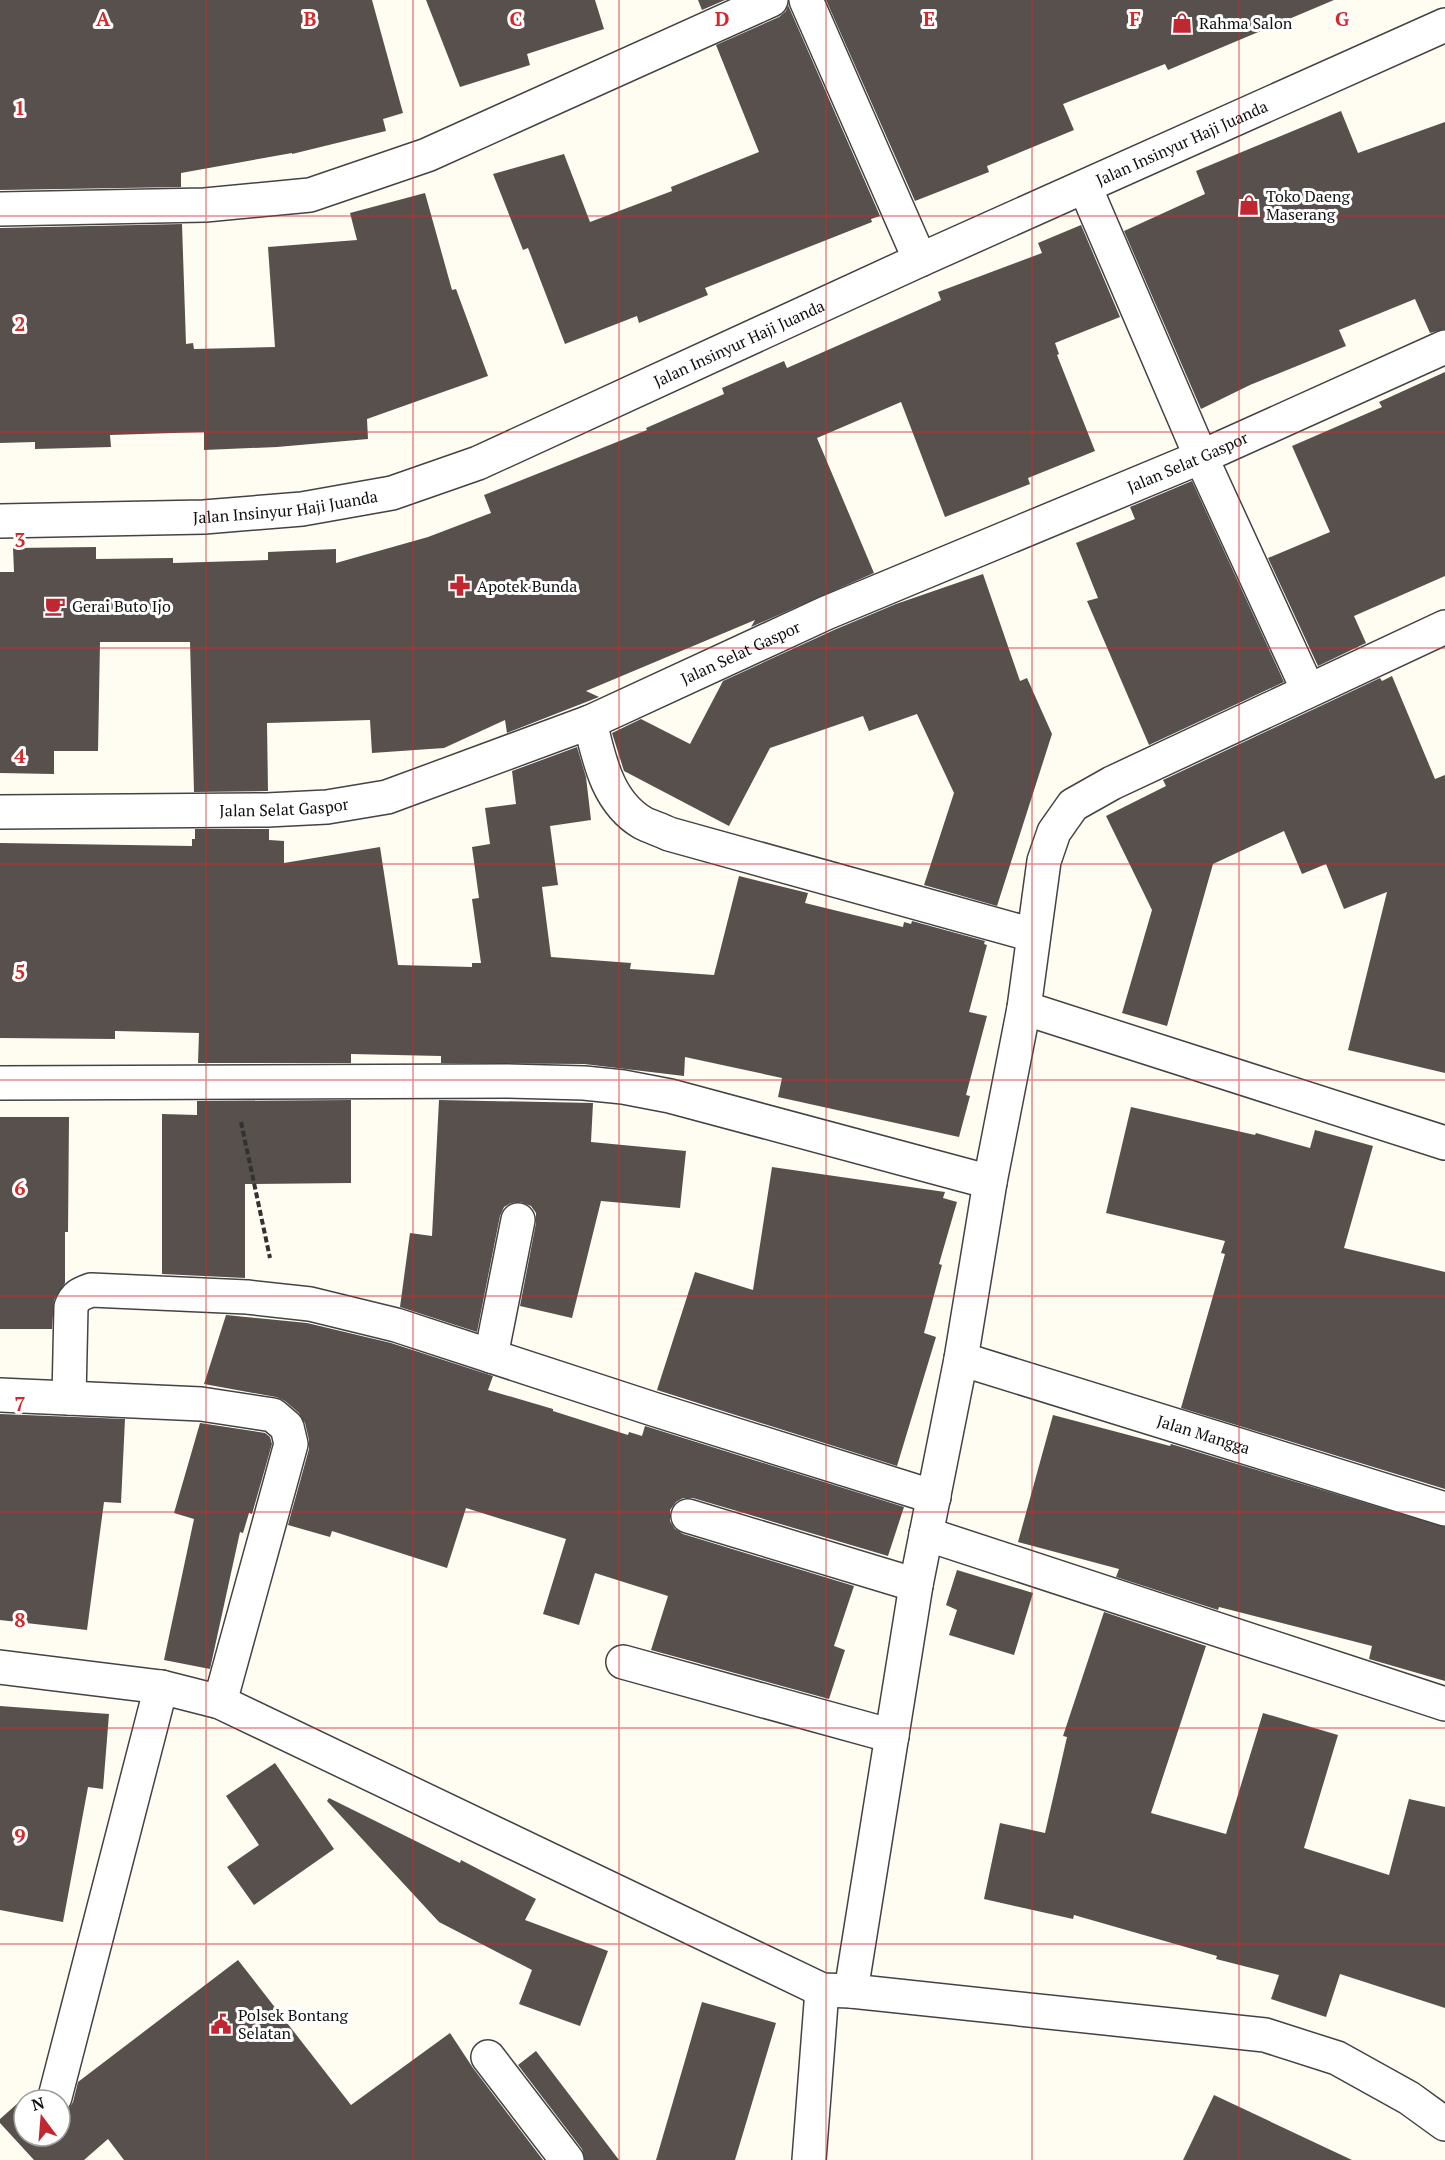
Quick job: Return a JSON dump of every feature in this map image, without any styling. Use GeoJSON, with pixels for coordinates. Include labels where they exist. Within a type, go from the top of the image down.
{"type":"FeatureCollection","features":[{"type":"Feature","properties":{"kind":"street"},"geometry":{"type":"LineString","coordinates":[[0,209],[205,205],[310,195],[428,155],[771,0]]}},
{"type":"Feature","properties":{"kind":"street"},"geometry":{"type":"LineString","coordinates":[[806,0],[920,261]]}},
{"type":"Feature","properties":{"kind":"street","name":"Jalan Insinyur Haji Juanda"},"geometry":{"type":"LineString","coordinates":[[0,521],[204,517],[302,509],[392,493],[478,463],[920,261],[1445,26]]}},
{"type":"Feature","properties":{"kind":"street"},"geometry":{"type":"LineString","coordinates":[[1085,187],[1201,457],[1308,690]]}},
{"type":"Feature","properties":{"kind":"street","name":"Jalan Selat Gaspor"},"geometry":{"type":"LineString","coordinates":[[0,812],[190,812],[327,807],[387,797],[590,722],[826,613],[1201,457],[1445,347]]}},
{"type":"Feature","properties":{"kind":"street"},"geometry":{"type":"LineString","coordinates":[[809,2160],[836,1990],[892,1736],[916,1585],[961,1359],[990,1182],[1024,1008],[1044,861],[1054,832],[1073,805],[1112,783],[1445,627]]}},
{"type":"Feature","properties":{"kind":"street"},"geometry":{"type":"LineString","coordinates":[[590,722],[602,770],[611,790],[621,806],[642,822],[669,834],[1033,935]]}},
{"type":"Feature","properties":{"kind":"street"},"geometry":{"type":"LineString","coordinates":[[1024,1008],[1445,1143]]}},
{"type":"Feature","properties":{"kind":"street"},"geometry":{"type":"LineString","coordinates":[[0,1083],[584,1083],[623,1087],[729,1111],[990,1182]]}},
{"type":"Feature","properties":{"kind":"street"},"geometry":{"type":"LineString","coordinates":[[491,1356],[518,1220]]}},
{"type":"Feature","properties":{"kind":"street"},"geometry":{"type":"LineString","coordinates":[[69,1398],[71,1307],[74,1299],[80,1294],[91,1290],[247,1296],[310,1304],[396,1324],[653,1409],[934,1497]]}},
{"type":"Feature","properties":{"kind":"street","name":"Jalan Mangga"},"geometry":{"type":"LineString","coordinates":[[961,1359],[1445,1509]]}},
{"type":"Feature","properties":{"kind":"street"},"geometry":{"type":"LineString","coordinates":[[0,1395],[201,1404],[273,1415],[287,1427],[291,1444],[220,1702]]}},
{"type":"Feature","properties":{"kind":"street"},"geometry":{"type":"LineString","coordinates":[[688,1516],[916,1585]]}},
{"type":"Feature","properties":{"kind":"street"},"geometry":{"type":"LineString","coordinates":[[926,1534],[1445,1704]]}},
{"type":"Feature","properties":{"kind":"street"},"geometry":{"type":"LineString","coordinates":[[623,1662],[892,1736]]}},
{"type":"Feature","properties":{"kind":"street"},"geometry":{"type":"LineString","coordinates":[[0,1667],[161,1688],[220,1702],[836,1990],[1265,2035],[1337,2058],[1409,2098],[1445,2124]]}},
{"type":"Feature","properties":{"kind":"street"},"geometry":{"type":"LineString","coordinates":[[57,2088],[161,1688]]}},
{"type":"Feature","properties":{"kind":"street"},"geometry":{"type":"LineString","coordinates":[[488,2057],[567,2160]]}},
{"type":"Feature","properties":{"kind":"path"},"geometry":{"type":"LineString","coordinates":[[227,1083],[243,1126],[279,1300]]}},
{"type":"Feature","properties":{"kind":"building"},"geometry":{"type":"Polygon","coordinates":[[[0,0],[372,0],[403,113],[383,119],[386,131],[292,154],[181,173],[181,187],[0,190],[0,0]]]}},
{"type":"Feature","properties":{"kind":"building"},"geometry":{"type":"Polygon","coordinates":[[[426,0],[595,0],[604,29],[527,54],[530,65],[460,87],[426,0]]]}},
{"type":"Feature","properties":{"kind":"building"},"geometry":{"type":"Polygon","coordinates":[[[698,0],[725,0],[702,10],[698,0]]]}},
{"type":"Feature","properties":{"kind":"building"},"geometry":{"type":"Polygon","coordinates":[[[826,0],[1334,0],[1168,70],[1165,64],[1063,104],[1074,130],[987,166],[989,172],[915,201],[826,0]]]}},
{"type":"Feature","properties":{"kind":"building"},"geometry":{"type":"Polygon","coordinates":[[[788,5],[880,216],[871,219],[872,222],[705,288],[708,295],[639,323],[637,316],[565,344],[528,248],[523,250],[493,174],[564,154],[590,222],[672,191],[671,187],[759,152],[716,45],[779,17],[786,11],[788,5]]]}},
{"type":"Feature","properties":{"kind":"building"},"geometry":{"type":"Polygon","coordinates":[[[1341,111],[1358,153],[1445,122],[1445,329],[1430,333],[1415,299],[1339,330],[1346,346],[1250,385],[1201,409],[1124,231],[1205,194],[1196,171],[1341,111]]]}},
{"type":"Feature","properties":{"kind":"building"},"geometry":{"type":"Polygon","coordinates":[[[425,193],[452,290],[456,289],[488,376],[367,419],[368,439],[277,447],[204,450],[204,432],[110,435],[111,447],[35,449],[35,442],[0,443],[0,228],[182,224],[186,344],[193,343],[194,349],[275,347],[268,247],[357,240],[350,213],[425,193]]]}},
{"type":"Feature","properties":{"kind":"building"},"geometry":{"type":"Polygon","coordinates":[[[1081,225],[1120,317],[1055,343],[1059,354],[1057,355],[1095,451],[1028,478],[1030,484],[945,517],[901,402],[817,438],[874,573],[751,627],[755,620],[586,691],[599,697],[507,733],[505,720],[444,748],[372,753],[370,720],[267,723],[268,791],[194,792],[190,642],[100,642],[98,751],[54,751],[54,774],[0,773],[0,572],[14,572],[13,548],[96,547],[96,559],[173,558],[173,563],[268,560],[268,552],[336,549],[336,563],[428,537],[491,513],[484,495],[647,430],[646,428],[724,394],[722,388],[784,361],[787,368],[941,300],[938,292],[1042,253],[1038,243],[1081,225]]]}},
{"type":"Feature","properties":{"kind":"building"},"geometry":{"type":"Polygon","coordinates":[[[1445,372],[1445,576],[1354,616],[1366,643],[1318,666],[1268,558],[1330,532],[1292,446],[1382,407],[1379,402],[1445,372]]]}},
{"type":"Feature","properties":{"kind":"building"},"geometry":{"type":"Polygon","coordinates":[[[1192,481],[1284,682],[1149,745],[1087,601],[1098,598],[1076,543],[1135,519],[1130,507],[1192,481]]]}},
{"type":"Feature","properties":{"kind":"building"},"geometry":{"type":"Polygon","coordinates":[[[983,574],[1020,681],[1027,678],[1052,734],[997,906],[924,885],[954,793],[917,714],[869,731],[863,716],[770,748],[729,826],[624,771],[612,733],[641,719],[690,744],[723,681],[896,604],[983,574]]]}},
{"type":"Feature","properties":{"kind":"building"},"geometry":{"type":"Polygon","coordinates":[[[1392,676],[1435,779],[1445,775],[1445,1073],[1348,1050],[1387,892],[1344,909],[1326,864],[1302,874],[1284,831],[1213,864],[1167,1026],[1122,1013],[1152,910],[1106,816],[1166,786],[1163,780],[1380,678],[1382,681],[1392,676]]]}},
{"type":"Feature","properties":{"kind":"building"},"geometry":{"type":"Polygon","coordinates":[[[577,747],[586,777],[591,820],[550,826],[558,885],[542,887],[551,957],[631,963],[630,969],[714,975],[739,876],[808,893],[805,903],[903,927],[904,922],[911,924],[912,921],[985,941],[984,944],[987,945],[969,1012],[987,1016],[966,1095],[970,1096],[959,1137],[778,1097],[782,1078],[685,1057],[684,1076],[584,1064],[441,1063],[441,1056],[351,1054],[351,1063],[198,1063],[199,1033],[115,1031],[115,1039],[0,1038],[0,843],[192,846],[195,829],[269,829],[269,840],[284,841],[284,863],[380,847],[398,965],[472,967],[472,963],[481,963],[472,899],[479,898],[472,847],[490,844],[485,808],[516,804],[512,771],[577,747]]]}},
{"type":"Feature","properties":{"kind":"building"},"geometry":{"type":"Polygon","coordinates":[[[351,1100],[351,1183],[245,1184],[245,1278],[162,1274],[162,1114],[197,1115],[197,1101],[351,1100]]]}},
{"type":"Feature","properties":{"kind":"building"},"geometry":{"type":"Polygon","coordinates":[[[439,1100],[593,1103],[591,1142],[686,1151],[680,1208],[601,1201],[572,1318],[520,1306],[536,1223],[536,1213],[531,1206],[521,1202],[511,1203],[504,1207],[500,1216],[477,1332],[400,1307],[410,1233],[432,1236],[439,1100]]]}},
{"type":"Feature","properties":{"kind":"building"},"geometry":{"type":"Polygon","coordinates":[[[1131,1107],[1255,1135],[1256,1133],[1310,1148],[1315,1130],[1373,1146],[1344,1248],[1445,1272],[1445,1489],[1181,1408],[1225,1254],[1221,1253],[1225,1241],[1106,1213],[1131,1107]]]}},
{"type":"Feature","properties":{"kind":"building"},"geometry":{"type":"Polygon","coordinates":[[[0,1117],[69,1117],[65,1283],[54,1300],[52,1329],[0,1329],[0,1117]]]}},
{"type":"Feature","properties":{"kind":"building"},"geometry":{"type":"Polygon","coordinates":[[[772,1167],[945,1192],[943,1198],[957,1202],[939,1264],[942,1265],[924,1333],[936,1337],[897,1466],[657,1390],[695,1272],[753,1290],[772,1167]]]}},
{"type":"Feature","properties":{"kind":"building"},"geometry":{"type":"Polygon","coordinates":[[[226,1315],[307,1323],[391,1343],[493,1376],[488,1390],[553,1409],[553,1411],[628,1435],[629,1432],[642,1436],[645,1426],[904,1507],[888,1556],[693,1498],[683,1498],[676,1502],[670,1510],[670,1521],[675,1529],[683,1534],[854,1586],[834,1646],[845,1650],[829,1699],[651,1650],[668,1596],[595,1573],[579,1625],[543,1614],[566,1539],[466,1508],[447,1568],[332,1531],[330,1537],[288,1525],[309,1449],[305,1423],[299,1413],[285,1401],[276,1397],[204,1384],[226,1315]]]}},
{"type":"Feature","properties":{"kind":"building"},"geometry":{"type":"Polygon","coordinates":[[[0,1414],[125,1419],[121,1503],[104,1502],[87,1630],[0,1620],[0,1414]]]}},
{"type":"Feature","properties":{"kind":"building"},"geometry":{"type":"Polygon","coordinates":[[[1053,1415],[1170,1446],[1171,1444],[1445,1527],[1445,1681],[1369,1659],[1372,1646],[1219,1607],[1218,1610],[1116,1577],[1119,1569],[1018,1542],[1053,1415]]]}},
{"type":"Feature","properties":{"kind":"building"},"geometry":{"type":"Polygon","coordinates":[[[200,1423],[265,1433],[270,1437],[272,1444],[252,1514],[249,1513],[243,1533],[240,1532],[210,1669],[164,1660],[194,1519],[174,1513],[200,1423]]]}},
{"type":"Feature","properties":{"kind":"building"},"geometry":{"type":"Polygon","coordinates":[[[957,1570],[1033,1593],[1014,1655],[949,1635],[957,1610],[946,1605],[957,1570]]]}},
{"type":"Feature","properties":{"kind":"building"},"geometry":{"type":"Polygon","coordinates":[[[1104,1612],[1206,1646],[1151,1813],[1226,1834],[1263,1713],[1338,1735],[1304,1848],[1389,1875],[1409,1799],[1445,1807],[1445,2008],[1340,1974],[1326,2017],[1271,1999],[1279,1975],[1216,1959],[1217,1956],[1074,1915],[1073,1919],[984,1899],[1000,1823],[1045,1833],[1067,1737],[1063,1736],[1104,1612]]]}},
{"type":"Feature","properties":{"kind":"building"},"geometry":{"type":"Polygon","coordinates":[[[0,1706],[109,1714],[103,1789],[88,1787],[63,1922],[0,1910],[0,1706]]]}},
{"type":"Feature","properties":{"kind":"building"},"geometry":{"type":"Polygon","coordinates":[[[275,1763],[334,1849],[254,1905],[227,1867],[259,1845],[226,1796],[275,1763]]]}},
{"type":"Feature","properties":{"kind":"building"},"geometry":{"type":"Polygon","coordinates":[[[329,1798],[460,1863],[461,1860],[536,1899],[525,1920],[608,1951],[580,2026],[519,2004],[532,1970],[439,1922],[327,1801],[329,1798]]]}},
{"type":"Feature","properties":{"kind":"building","name":"Polsek Bontang Selatan"},"geometry":{"type":"Polygon","coordinates":[[[238,1960],[351,2105],[450,2033],[473,2068],[543,2160],[124,2160],[108,2139],[84,2160],[34,2160],[23,2148],[72,2148],[72,2104],[78,2082],[238,1960]]]}},
{"type":"Feature","properties":{"kind":"building"},"geometry":{"type":"Polygon","coordinates":[[[702,2002],[776,2023],[735,2160],[656,2160],[702,2002]]]}},
{"type":"Feature","properties":{"kind":"building"},"geometry":{"type":"Polygon","coordinates":[[[536,2051],[619,2160],[585,2160],[582,2149],[518,2065],[536,2051]]]}},
{"type":"Feature","properties":{"kind":"building"},"geometry":{"type":"Polygon","coordinates":[[[1214,2095],[1352,2160],[1183,2160],[1214,2095]]]}},
{"type":"Feature","properties":{"kind":"building","name":"Polsek Bontang Selatan"},"geometry":{"type":"Polygon","coordinates":[[[12,2108],[12,2136],[0,2123],[0,2119],[12,2108]]]}},
{"type":"Feature","properties":{"kind":"place","name":"Rahma Salon"},"geometry":{"type":"Point","coordinates":[1182,23]}},
{"type":"Feature","properties":{"kind":"place","name":"Toko Daeng Maserang"},"geometry":{"type":"Point","coordinates":[1249,205]}},
{"type":"Feature","properties":{"kind":"place","name":"Apotek Bunda"},"geometry":{"type":"Point","coordinates":[460,586]}},
{"type":"Feature","properties":{"kind":"place","name":"Gerai Buto Ijo"},"geometry":{"type":"Point","coordinates":[55,606]}},
{"type":"Feature","properties":{"kind":"place","name":"Polsek Bontang Selatan"},"geometry":{"type":"Point","coordinates":[221,2024]}}]}
